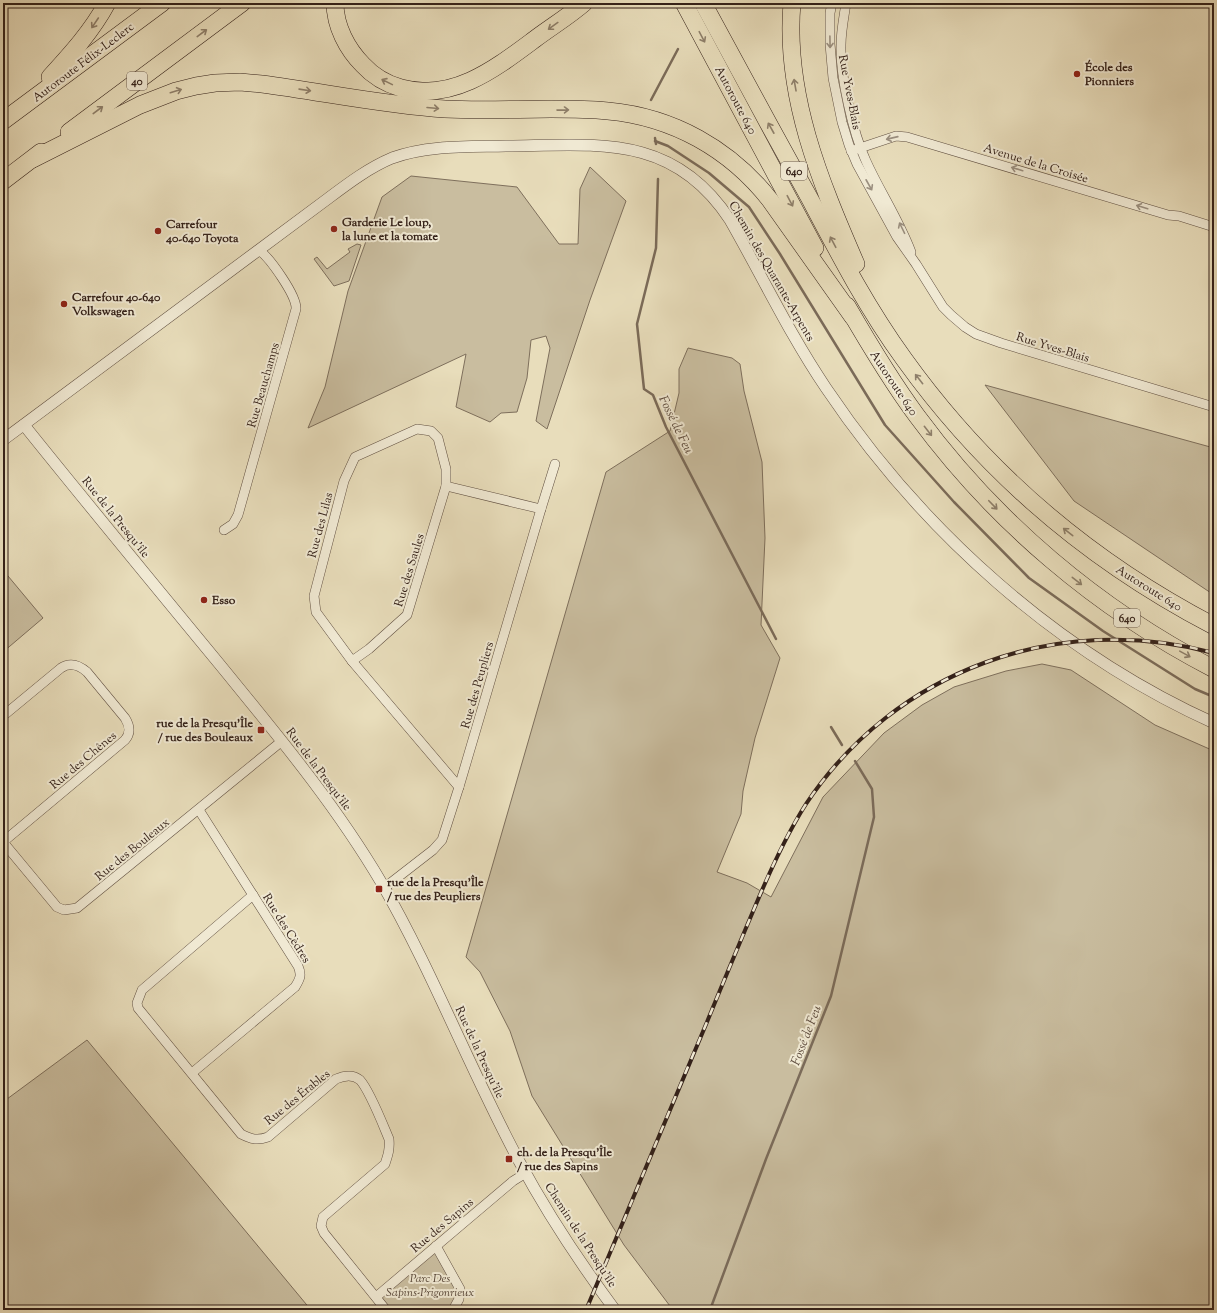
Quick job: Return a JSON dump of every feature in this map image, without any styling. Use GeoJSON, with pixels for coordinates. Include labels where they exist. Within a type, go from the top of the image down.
{"type":"FeatureCollection","features":[{"type":"Feature","properties":{"kind":"highway"},"geometry":{"type":"LineString","coordinates":[[25,105],[86,37],[107,3]]}},
{"type":"Feature","properties":{"kind":"highway","name":"Autoroute Félix-Leclerc"},"geometry":{"type":"LineString","coordinates":[[3,121],[162,3]]}},
{"type":"Feature","properties":{"kind":"highway","name":"40"},"geometry":{"type":"LineString","coordinates":[[3,181],[242,3]]}},
{"type":"Feature","properties":{"kind":"highway"},"geometry":{"type":"LineString","coordinates":[[335,3],[337,19],[346,42],[358,61],[366,69],[375,76],[394,86],[428,92],[447,89],[480,77],[504,62],[584,3]]}},
{"type":"Feature","properties":{"kind":"highway","name":"Autoroute 640"},"geometry":{"type":"LineString","coordinates":[[684,3],[853,317],[886,372],[928,431],[966,477],[1011,523],[1054,562],[1111,606],[1166,642],[1214,669]]}},
{"type":"Feature","properties":{"kind":"highway","name":"Autoroute 640"},"geometry":{"type":"LineString","coordinates":[[703,3],[849,273],[888,336],[913,372],[956,424],[1002,474],[1035,505],[1080,542],[1126,574],[1169,602],[1214,626]]}},
{"type":"Feature","properties":{"kind":"highway"},"geometry":{"type":"LineString","coordinates":[[792,3],[790,35],[793,73],[808,142],[831,206],[888,336]]}},
{"type":"Feature","properties":{"kind":"highway"},"geometry":{"type":"LineString","coordinates":[[33,159],[159,97],[187,88],[215,83],[240,82],[262,84],[442,109],[586,110],[628,113],[666,123],[683,130],[715,148],[738,166],[755,182],[770,200],[853,317]]}},
{"type":"Feature","properties":{"kind":"street","name":"Rue Yves-Blais"},"geometry":{"type":"LineString","coordinates":[[832,3],[830,13],[830,44],[833,78],[840,112],[851,150],[860,170],[897,237],[943,307],[955,320],[976,334],[1001,343],[1214,407]]}},
{"type":"Feature","properties":{"kind":"street","name":"Rue Yves-Blais"},"geometry":{"type":"LineString","coordinates":[[846,3],[841,58],[848,102],[861,147],[870,169],[904,234],[916,264]]}},
{"type":"Feature","properties":{"kind":"street","name":"Avenue de la Croisée"},"geometry":{"type":"LineString","coordinates":[[851,150],[896,136],[907,137],[1168,215],[1180,216],[1214,227]]}},
{"type":"Feature","properties":{"kind":"street","name":"Chemin des Quarante-Arpents"},"geometry":{"type":"LineString","coordinates":[[3,440],[330,196],[363,174],[391,159],[428,149],[454,148],[602,145],[638,151],[666,162],[684,172],[700,185],[721,208],[732,224],[826,389],[891,474],[945,534],[1006,590],[1066,637],[1131,680],[1214,724]]}},
{"type":"Feature","properties":{"kind":"street","name":"Rue Beauchamps"},"geometry":{"type":"LineString","coordinates":[[224,530],[233,524],[238,515],[296,309],[295,299],[269,259],[259,250]]}},
{"type":"Feature","properties":{"kind":"street","name":"Rue de la Presqu'île"},"geometry":{"type":"LineString","coordinates":[[24,425],[282,741],[331,804],[384,888],[418,952],[500,1124],[526,1173]]}},
{"type":"Feature","properties":{"kind":"street","name":"Rue des Lilas"},"geometry":{"type":"LineString","coordinates":[[446,486],[445,463],[438,438],[431,432],[417,428],[355,457],[344,481],[314,596],[316,612],[352,660],[459,788]]}},
{"type":"Feature","properties":{"kind":"street","name":"Rue des Peupliers"},"geometry":{"type":"LineString","coordinates":[[384,888],[433,850],[442,840],[459,788],[555,464]]}},
{"type":"Feature","properties":{"kind":"street"},"geometry":{"type":"LineString","coordinates":[[446,486],[541,509]]}},
{"type":"Feature","properties":{"kind":"street","name":"Rue des Saules"},"geometry":{"type":"LineString","coordinates":[[352,660],[369,649],[408,615],[446,486]]}},
{"type":"Feature","properties":{"kind":"street","name":"Rue des Chênes"},"geometry":{"type":"LineString","coordinates":[[3,716],[61,668],[67,665],[74,665],[81,667],[87,672],[125,718],[130,730],[125,740],[3,842]]}},
{"type":"Feature","properties":{"kind":"street","name":"Rue des Bouleaux"},"geometry":{"type":"LineString","coordinates":[[3,842],[57,907],[64,910],[73,910],[86,903],[282,741]]}},
{"type":"Feature","properties":{"kind":"street","name":"Rue des Cèdres"},"geometry":{"type":"LineString","coordinates":[[192,1073],[295,987],[300,980],[301,973],[199,810]]}},
{"type":"Feature","properties":{"kind":"street","name":"Rue des Érables"},"geometry":{"type":"LineString","coordinates":[[253,895],[142,990],[136,1003],[138,1008],[241,1134],[251,1139],[260,1140],[268,1137],[336,1079],[343,1076],[359,1079],[365,1087],[389,1139],[390,1148],[385,1164],[323,1217],[321,1226],[324,1232],[386,1310]]}},
{"type":"Feature","properties":{"kind":"street","name":"Rue des Sapins"},"geometry":{"type":"LineString","coordinates":[[376,1296],[513,1181],[526,1173]]}},
{"type":"Feature","properties":{"kind":"street","name":"Chemin de la Presqu'île"},"geometry":{"type":"LineString","coordinates":[[526,1173],[575,1254],[615,1310]]}},
{"type":"Feature","properties":{"kind":"street"},"geometry":{"type":"LineString","coordinates":[[436,1246],[460,1289],[459,1299],[453,1310]]}},
{"type":"Feature","properties":{"kind":"green space"},"geometry":{"type":"Polygon","coordinates":[[[590,167],[626,201],[590,300],[547,429],[536,421],[550,348],[546,336],[531,340],[527,378],[517,412],[501,413],[490,422],[456,407],[466,354],[308,428],[325,387],[348,291],[382,197],[411,176],[517,187],[559,244],[578,244],[580,189],[590,167]]]}},
{"type":"Feature","properties":{"kind":"green space"},"geometry":{"type":"Polygon","coordinates":[[[357,244],[361,245],[349,281],[334,286],[314,259],[317,257],[327,269],[350,252],[348,249],[357,244]]]}},
{"type":"Feature","properties":{"kind":"green space"},"geometry":{"type":"Polygon","coordinates":[[[688,348],[732,358],[740,364],[744,391],[762,462],[765,538],[761,625],[780,658],[755,738],[743,791],[741,814],[717,872],[747,883],[771,897],[823,797],[884,733],[922,705],[954,687],[1006,671],[1042,664],[1071,670],[1155,725],[1214,751],[1214,1310],[673,1310],[624,1245],[532,1096],[510,1031],[480,972],[466,957],[606,472],[670,431],[679,393],[679,369],[688,348]]]}},
{"type":"Feature","properties":{"kind":"green space"},"geometry":{"type":"Polygon","coordinates":[[[985,385],[1214,448],[1214,595],[1074,501],[985,385]]]}},
{"type":"Feature","properties":{"kind":"green space"},"geometry":{"type":"Polygon","coordinates":[[[3,570],[43,618],[3,652],[3,570]]]}},
{"type":"Feature","properties":{"kind":"green space"},"geometry":{"type":"Polygon","coordinates":[[[87,1040],[311,1310],[3,1310],[3,1102],[87,1040]]]}},
{"type":"Feature","properties":{"kind":"green space","name":"Parc Des Sapins-Prigonrieux"},"geometry":{"type":"Polygon","coordinates":[[[437,1248],[460,1289],[453,1310],[386,1310],[376,1297],[437,1248]]]}},
{"type":"Feature","properties":{"kind":"waterway","name":"Fossé de Feu"},"geometry":{"type":"LineString","coordinates":[[651,100],[678,49]]}},
{"type":"Feature","properties":{"kind":"waterway","name":"Fossé de Feu"},"geometry":{"type":"LineString","coordinates":[[655,138],[656,144]]}},
{"type":"Feature","properties":{"kind":"waterway"},"geometry":{"type":"LineString","coordinates":[[655,141],[668,146],[709,173],[749,207],[780,254],[885,425],[954,502],[1029,578],[1103,631],[1195,689],[1214,697]]}},
{"type":"Feature","properties":{"kind":"waterway","name":"Fossé de Feu"},"geometry":{"type":"LineString","coordinates":[[658,179],[656,248],[637,324],[644,389],[653,395],[666,427],[776,639]]}},
{"type":"Feature","properties":{"kind":"waterway","name":"Fossé de Feu"},"geometry":{"type":"LineString","coordinates":[[831,727],[842,745]]}},
{"type":"Feature","properties":{"kind":"waterway","name":"Fossé de Feu"},"geometry":{"type":"LineString","coordinates":[[710,1310],[766,1159],[831,996],[874,817],[872,789],[855,761]]}},
{"type":"Feature","properties":{"kind":"railway"},"geometry":{"type":"LineString","coordinates":[[586,1310],[742,937],[784,842],[806,804],[843,757],[886,718],[933,686],[985,662],[1040,647],[1097,640],[1156,642],[1214,653]]}},
{"type":"Feature","properties":{"kind":"place","name":"École des Pionniers"},"geometry":{"type":"Point","coordinates":[1077,74]}},
{"type":"Feature","properties":{"kind":"place","name":"Garderie Le loup, la lune et la tomate"},"geometry":{"type":"Point","coordinates":[334,229]}},
{"type":"Feature","properties":{"kind":"place","name":"Carrefour 40-640 Toyota"},"geometry":{"type":"Point","coordinates":[158,231]}},
{"type":"Feature","properties":{"kind":"place","name":"Carrefour 40-640 Volkswagen"},"geometry":{"type":"Point","coordinates":[64,304]}},
{"type":"Feature","properties":{"kind":"place","name":"Esso"},"geometry":{"type":"Point","coordinates":[204,600]}},
{"type":"Feature","properties":{"kind":"place","name":"rue de la Presqu'Île / rue des Bouleaux"},"geometry":{"type":"Point","coordinates":[261,730]}},
{"type":"Feature","properties":{"kind":"place","name":"rue de la Presqu'Île / rue des Peupliers"},"geometry":{"type":"Point","coordinates":[379,889]}},
{"type":"Feature","properties":{"kind":"place","name":"ch. de la Presqu'Île / rue des Sapins"},"geometry":{"type":"Point","coordinates":[509,1159]}}]}
